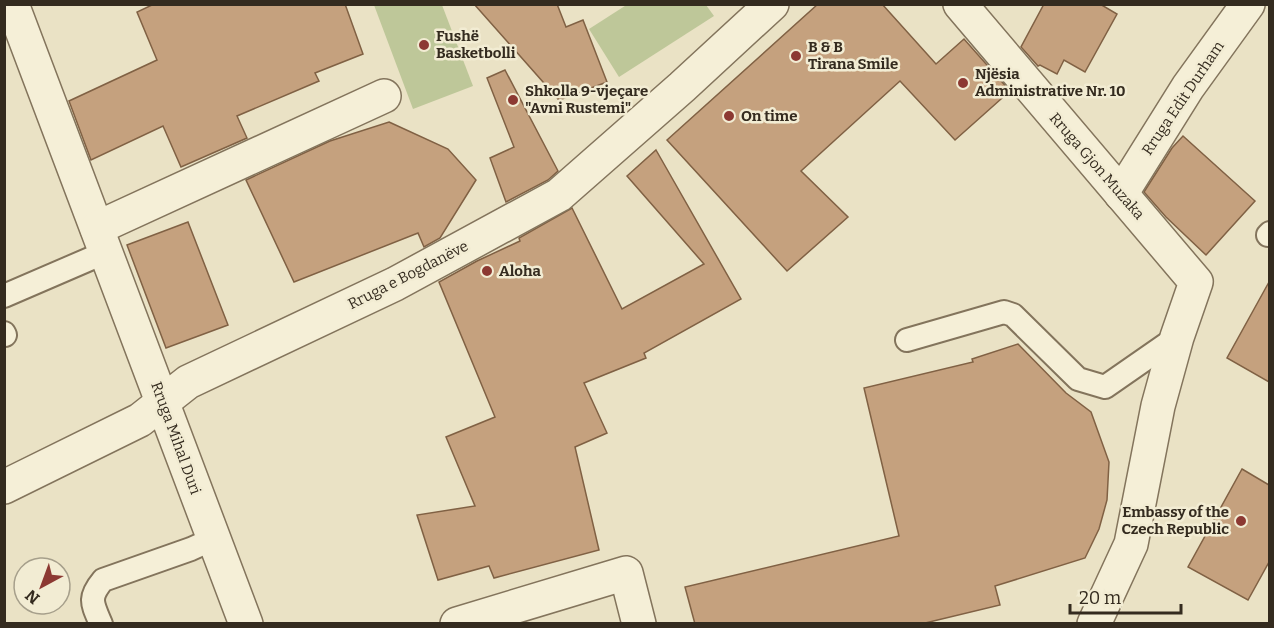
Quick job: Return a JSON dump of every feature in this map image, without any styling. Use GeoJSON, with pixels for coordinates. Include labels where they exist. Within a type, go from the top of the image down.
{"type":"FeatureCollection","features":[{"type":"Feature","properties":{"kind":"street","name":"Rruga Mihal Duri"},"geometry":{"type":"LineString","coordinates":[[12,4],[246,624]]}},
{"type":"Feature","properties":{"kind":"street","name":"Rruga e Bogdanëve"},"geometry":{"type":"LineString","coordinates":[[4,487],[140,420],[188,382],[395,284],[560,195],[772,4]]}},
{"type":"Feature","properties":{"kind":"street","name":"Rruga Gjon Muzaka"},"geometry":{"type":"LineString","coordinates":[[960,4],[1196,282],[1177,337],[1158,406],[1131,544],[1094,624]]}},
{"type":"Feature","properties":{"kind":"street","name":"Rruga Edit Durham"},"geometry":{"type":"LineString","coordinates":[[1121,194],[1188,87],[1248,4]]}},
{"type":"Feature","properties":{"kind":"street"},"geometry":{"type":"LineString","coordinates":[[102,240],[384,96]]}},
{"type":"Feature","properties":{"kind":"street"},"geometry":{"type":"LineString","coordinates":[[457,624],[626,573],[639,624]]}},
{"type":"Feature","properties":{"kind":"lane"},"geometry":{"type":"LineString","coordinates":[[4,296],[102,240]]}},
{"type":"Feature","properties":{"kind":"lane"},"geometry":{"type":"LineString","coordinates":[[907,340],[1005,312],[1013,315],[1078,379],[1105,387],[1177,337]]}},
{"type":"Feature","properties":{"kind":"lane"},"geometry":{"type":"LineString","coordinates":[[101,624],[92,604],[94,591],[103,580],[213,539]]}},
{"type":"Feature","properties":{"kind":"green space"},"geometry":{"type":"Polygon","coordinates":[[[628,4],[706,5],[714,16],[619,77],[589,29],[628,4]]]}},
{"type":"Feature","properties":{"kind":"green space","name":"Fushë Basketbolli"},"geometry":{"type":"Polygon","coordinates":[[[374,5],[442,5],[473,86],[413,109],[374,5]]]}},
{"type":"Feature","properties":{"kind":"building"},"geometry":{"type":"Polygon","coordinates":[[[154,4],[345,4],[363,54],[315,73],[319,81],[237,116],[247,138],[181,167],[163,126],[91,160],[69,101],[157,60],[137,12],[154,4]]]}},
{"type":"Feature","properties":{"kind":"building"},"geometry":{"type":"Polygon","coordinates":[[[474,4],[557,4],[566,27],[583,20],[607,82],[559,100],[474,4]]]}},
{"type":"Feature","properties":{"kind":"building"},"geometry":{"type":"Polygon","coordinates":[[[818,4],[882,4],[936,64],[964,39],[1010,91],[955,140],[900,81],[801,171],[848,217],[787,271],[667,140],[818,4]]]}},
{"type":"Feature","properties":{"kind":"building"},"geometry":{"type":"Polygon","coordinates":[[[1044,4],[1100,4],[1117,14],[1085,72],[1064,60],[1057,74],[1038,66],[1021,47],[1044,4]]]}},
{"type":"Feature","properties":{"kind":"building"},"geometry":{"type":"Polygon","coordinates":[[[505,70],[558,171],[548,180],[506,202],[490,158],[514,147],[487,78],[505,70]]]}},
{"type":"Feature","properties":{"kind":"building"},"geometry":{"type":"Polygon","coordinates":[[[389,122],[448,149],[476,180],[440,238],[424,247],[418,233],[294,282],[246,180],[330,141],[389,122]]]}},
{"type":"Feature","properties":{"kind":"building"},"geometry":{"type":"Polygon","coordinates":[[[1183,136],[1255,201],[1206,255],[1166,217],[1144,192],[1172,148],[1183,136]]]}},
{"type":"Feature","properties":{"kind":"building"},"geometry":{"type":"Polygon","coordinates":[[[656,150],[741,299],[644,353],[646,358],[584,383],[607,433],[575,447],[599,550],[494,578],[489,566],[438,580],[417,515],[475,506],[446,437],[495,417],[439,282],[520,241],[519,238],[572,208],[622,309],[704,264],[627,176],[656,150]]]}},
{"type":"Feature","properties":{"kind":"building"},"geometry":{"type":"Polygon","coordinates":[[[188,222],[228,325],[166,348],[127,245],[188,222]]]}},
{"type":"Feature","properties":{"kind":"building"},"geometry":{"type":"Polygon","coordinates":[[[1269,282],[1269,382],[1227,358],[1269,282]]]}},
{"type":"Feature","properties":{"kind":"building"},"geometry":{"type":"Polygon","coordinates":[[[1018,344],[1066,393],[1091,412],[1109,462],[1107,500],[1099,529],[1085,558],[995,586],[1000,605],[921,624],[695,624],[685,587],[899,536],[864,388],[973,362],[972,359],[1018,344]]]}},
{"type":"Feature","properties":{"kind":"building","name":"Embassy of the Czech Republic"},"geometry":{"type":"Polygon","coordinates":[[[1242,469],[1269,485],[1269,562],[1248,600],[1188,567],[1242,469]]]}},
{"type":"Feature","properties":{"kind":"place","name":"Fushë Basketbolli"},"geometry":{"type":"Point","coordinates":[424,45]}},
{"type":"Feature","properties":{"kind":"place","name":"B & B Tirana Smile"},"geometry":{"type":"Point","coordinates":[796,56]}},
{"type":"Feature","properties":{"kind":"place","name":"Njësia Administrative Nr. 10"},"geometry":{"type":"Point","coordinates":[963,83]}},
{"type":"Feature","properties":{"kind":"place","name":"Shkolla 9-vjeçare \"Avni Rustemi\""},"geometry":{"type":"Point","coordinates":[513,100]}},
{"type":"Feature","properties":{"kind":"place","name":"On time"},"geometry":{"type":"Point","coordinates":[729,116]}},
{"type":"Feature","properties":{"kind":"place","name":"Aloha"},"geometry":{"type":"Point","coordinates":[487,271]}},
{"type":"Feature","properties":{"kind":"place","name":"Embassy of the Czech Republic"},"geometry":{"type":"Point","coordinates":[1241,521]}}]}
